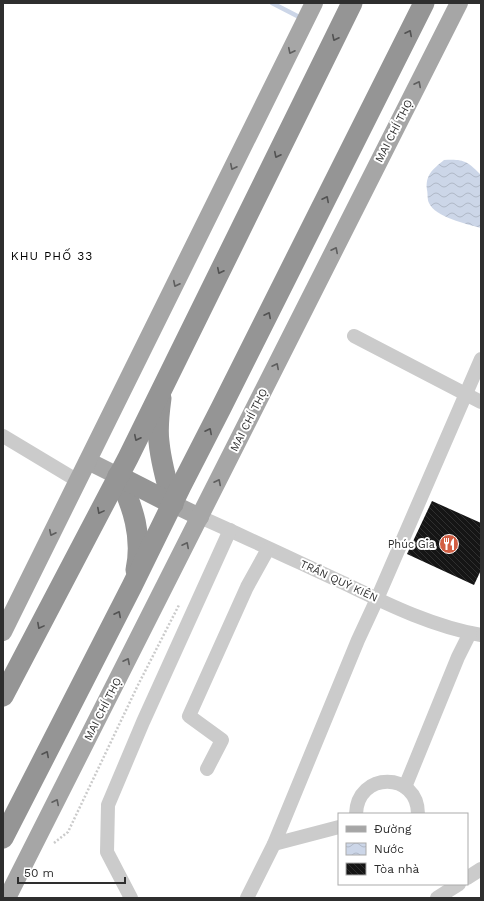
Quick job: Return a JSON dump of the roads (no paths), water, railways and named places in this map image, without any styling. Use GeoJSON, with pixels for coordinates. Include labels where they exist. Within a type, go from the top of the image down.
{"type":"FeatureCollection","features":[{"type":"Feature","properties":{"kind":"highway"},"geometry":{"type":"LineString","coordinates":[[3,696],[118,476],[352,3]]}},
{"type":"Feature","properties":{"kind":"highway"},"geometry":{"type":"LineString","coordinates":[[3,838],[132,586],[424,3]]}},
{"type":"Feature","properties":{"kind":"highway"},"geometry":{"type":"LineString","coordinates":[[163,385],[159,415],[158,441],[162,464],[173,504]]}},
{"type":"Feature","properties":{"kind":"highway"},"geometry":{"type":"LineString","coordinates":[[118,476],[173,504]]}},
{"type":"Feature","properties":{"kind":"highway"},"geometry":{"type":"LineString","coordinates":[[118,476],[127,495],[135,518],[138,541],[138,558],[132,586]]}},
{"type":"Feature","properties":{"kind":"main road"},"geometry":{"type":"LineString","coordinates":[[3,632],[314,3]]}},
{"type":"Feature","properties":{"kind":"main road","name":"MAI CHÍ THỌ"},"geometry":{"type":"LineString","coordinates":[[7,898],[45,840],[200,517],[459,3]]}},
{"type":"Feature","properties":{"kind":"main road"},"geometry":{"type":"LineString","coordinates":[[88,461],[118,476]]}},
{"type":"Feature","properties":{"kind":"main road"},"geometry":{"type":"LineString","coordinates":[[173,504],[200,517]]}},
{"type":"Feature","properties":{"kind":"street"},"geometry":{"type":"LineString","coordinates":[[354,336],[481,402]]}},
{"type":"Feature","properties":{"kind":"street"},"geometry":{"type":"LineString","coordinates":[[247,898],[274,844],[358,640],[481,359]]}},
{"type":"Feature","properties":{"kind":"street"},"geometry":{"type":"LineString","coordinates":[[3,436],[78,480]]}},
{"type":"Feature","properties":{"kind":"street","name":"TRẦN QUÝ KIÊN"},"geometry":{"type":"LineString","coordinates":[[200,517],[377,599],[429,620],[476,634]]}},
{"type":"Feature","properties":{"kind":"street"},"geometry":{"type":"LineString","coordinates":[[131,898],[107,852],[108,805],[143,722],[230,530]]}},
{"type":"Feature","properties":{"kind":"street"},"geometry":{"type":"LineString","coordinates":[[207,769],[222,740],[189,716],[248,587],[268,549]]}},
{"type":"Feature","properties":{"kind":"street"},"geometry":{"type":"LineString","coordinates":[[405,787],[458,657],[476,634]]}},
{"type":"Feature","properties":{"kind":"street"},"geometry":{"type":"LineString","coordinates":[[356,813],[357,803],[368,787],[377,782],[387,781],[397,782],[412,794],[417,803],[418,813]]}},
{"type":"Feature","properties":{"kind":"street"},"geometry":{"type":"LineString","coordinates":[[274,844],[338,827]]}},
{"type":"Feature","properties":{"kind":"street"},"geometry":{"type":"LineString","coordinates":[[468,877],[481,869]]}},
{"type":"Feature","properties":{"kind":"street"},"geometry":{"type":"LineString","coordinates":[[441,893],[457,885]]}},
{"type":"Feature","properties":{"kind":"water"},"geometry":{"type":"Polygon","coordinates":[[[444,160],[465,162],[481,175],[481,228],[444,216],[432,208],[429,203],[427,180],[433,169],[444,160]]]}},
{"type":"Feature","properties":{"kind":"waterway"},"geometry":{"type":"LineString","coordinates":[[272,3],[303,19]]}},
{"type":"Feature","properties":{"kind":"place","name":"Phúc Gia"},"geometry":{"type":"Point","coordinates":[449,544]}},
{"type":"Feature","properties":{"kind":"district","name":"KHU PHỐ 33"},"geometry":{"type":"Point","coordinates":[52,256]}}]}
